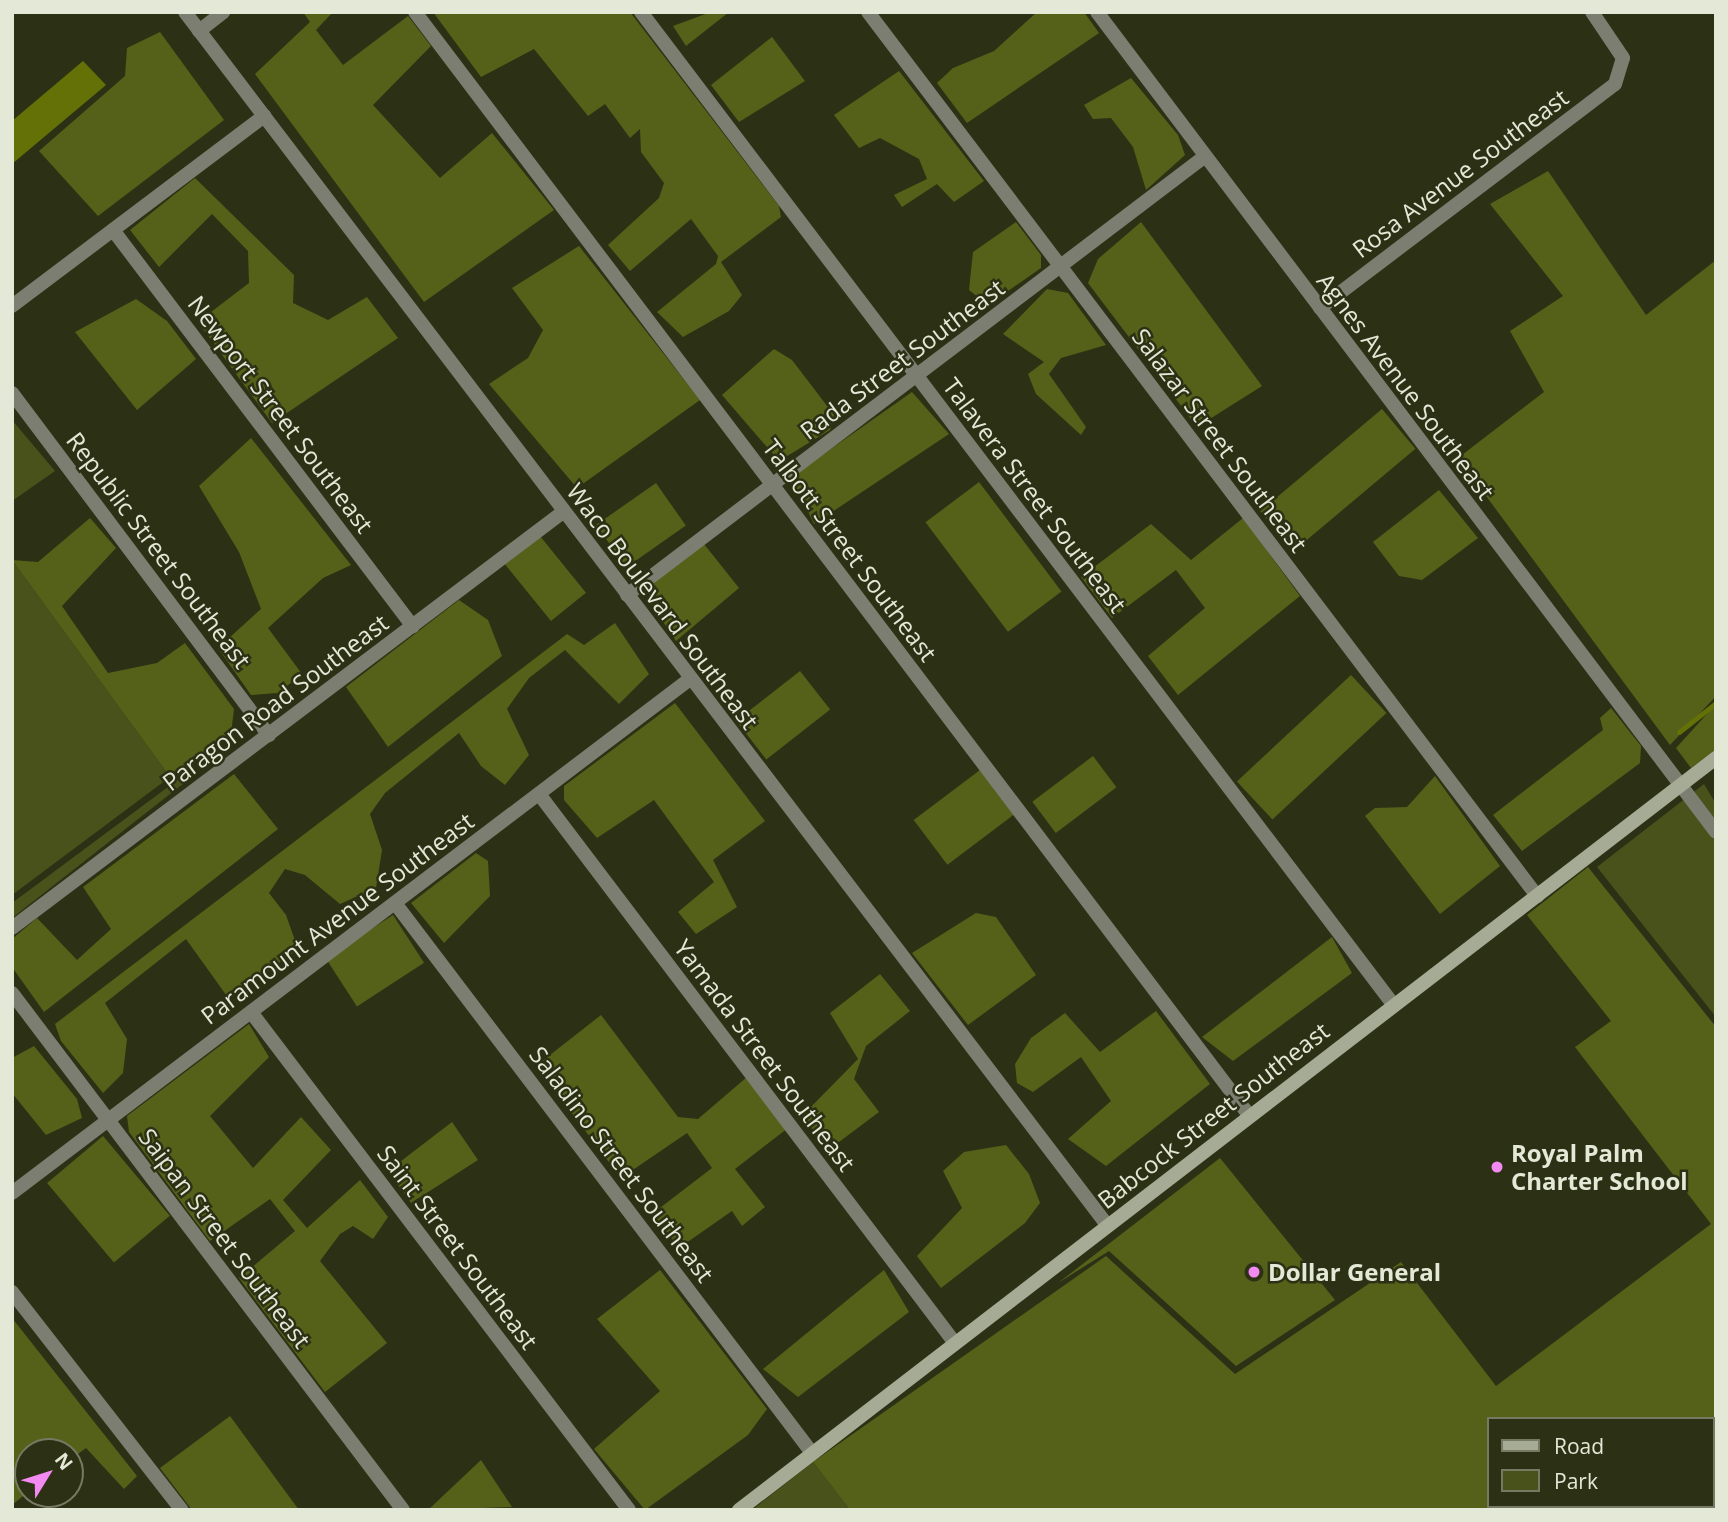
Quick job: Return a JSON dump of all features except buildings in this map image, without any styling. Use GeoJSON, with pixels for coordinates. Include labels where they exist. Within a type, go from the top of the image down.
{"type":"FeatureCollection","features":[{"type":"Feature","properties":{"kind":"main road","name":"Babcock Street Southeast"},"geometry":{"type":"LineString","coordinates":[[739,1510],[1716,758]]}},
{"type":"Feature","properties":{"kind":"street","name":"Waco Boulevard Southeast"},"geometry":{"type":"LineString","coordinates":[[185,12],[1107,1225]]}},
{"type":"Feature","properties":{"kind":"street"},"geometry":{"type":"LineString","coordinates":[[199,31],[223,12]]}},
{"type":"Feature","properties":{"kind":"street","name":"Talbott Street Southeast"},"geometry":{"type":"LineString","coordinates":[[415,12],[1249,1115]]}},
{"type":"Feature","properties":{"kind":"street","name":"Talavera Street Southeast"},"geometry":{"type":"LineString","coordinates":[[641,12],[1393,1004]]}},
{"type":"Feature","properties":{"kind":"street","name":"Salazar Street Southeast"},"geometry":{"type":"LineString","coordinates":[[868,12],[1536,896]]}},
{"type":"Feature","properties":{"kind":"street","name":"Agnes Avenue Southeast"},"geometry":{"type":"LineString","coordinates":[[1097,12],[1676,788],[1716,832]]}},
{"type":"Feature","properties":{"kind":"street","name":"Rosa Avenue Southeast"},"geometry":{"type":"LineString","coordinates":[[1320,308],[1615,84],[1623,69],[1619,48],[1592,12]]}},
{"type":"Feature","properties":{"kind":"street"},"geometry":{"type":"LineString","coordinates":[[12,306],[264,116]]}},
{"type":"Feature","properties":{"kind":"street","name":"Rada Street Southeast"},"geometry":{"type":"LineString","coordinates":[[627,595],[1062,268],[1204,157]]}},
{"type":"Feature","properties":{"kind":"street","name":"Newport Street Southeast"},"geometry":{"type":"LineString","coordinates":[[113,230],[413,626]]}},
{"type":"Feature","properties":{"kind":"street","name":"Republic Street Southeast"},"geometry":{"type":"LineString","coordinates":[[12,393],[269,735]]}},
{"type":"Feature","properties":{"kind":"street","name":"Paragon Road Southeast"},"geometry":{"type":"LineString","coordinates":[[12,928],[564,512]]}},
{"type":"Feature","properties":{"kind":"street","name":"Paramount Avenue Southeast"},"geometry":{"type":"LineString","coordinates":[[12,1193],[690,679]]}},
{"type":"Feature","properties":{"kind":"street","name":"Yamada Street Southeast"},"geometry":{"type":"LineString","coordinates":[[539,794],[955,1343]]}},
{"type":"Feature","properties":{"kind":"street","name":"Saladino Street Southeast"},"geometry":{"type":"LineString","coordinates":[[395,903],[812,1453]]}},
{"type":"Feature","properties":{"kind":"street","name":"Saipan Street Southeast"},"geometry":{"type":"LineString","coordinates":[[12,993],[403,1510]]}},
{"type":"Feature","properties":{"kind":"street","name":"Saint Street Southeast"},"geometry":{"type":"LineString","coordinates":[[251,1012],[629,1510]]}},
{"type":"Feature","properties":{"kind":"street"},"geometry":{"type":"LineString","coordinates":[[12,1292],[182,1510]]}},
{"type":"Feature","properties":{"kind":"green space"},"geometry":{"type":"Polygon","coordinates":[[[12,420],[55,471],[12,501],[12,420]]]}},
{"type":"Feature","properties":{"kind":"green space"},"geometry":{"type":"Polygon","coordinates":[[[12,560],[170,777],[12,895],[12,560]]]}},
{"type":"Feature","properties":{"kind":"green space"},"geometry":{"type":"Polygon","coordinates":[[[180,778],[184,783],[12,918],[12,903],[180,778]]]}},
{"type":"Feature","properties":{"kind":"green space"},"geometry":{"type":"Polygon","coordinates":[[[1704,784],[1716,804],[1716,1017],[1597,867],[1704,784]]]}},
{"type":"Feature","properties":{"kind":"green space"},"geometry":{"type":"Polygon","coordinates":[[[813,1462],[850,1510],[752,1510],[813,1462]]]}},
{"type":"Feature","properties":{"kind":"shaded area"},"geometry":{"type":"Polygon","coordinates":[[[303,12],[333,12],[316,30],[343,65],[408,16],[431,46],[373,105],[440,178],[492,133],[554,210],[424,302],[255,74],[310,22],[303,12]]]}},
{"type":"Feature","properties":{"kind":"shaded area"},"geometry":{"type":"Polygon","coordinates":[[[433,12],[630,12],[779,206],[781,217],[721,262],[742,295],[729,311],[683,337],[657,312],[716,264],[718,256],[691,219],[630,271],[608,245],[659,198],[664,183],[641,152],[640,129],[630,138],[605,104],[588,116],[534,49],[481,77],[433,12]]]}},
{"type":"Feature","properties":{"kind":"shaded area"},"geometry":{"type":"Polygon","coordinates":[[[711,12],[729,12],[686,46],[673,26],[711,12]]]}},
{"type":"Feature","properties":{"kind":"shaded area"},"geometry":{"type":"Polygon","coordinates":[[[1037,12],[1084,12],[1099,33],[967,123],[937,83],[953,68],[994,51],[1037,12]]]}},
{"type":"Feature","properties":{"kind":"shaded area"},"geometry":{"type":"Polygon","coordinates":[[[160,32],[224,120],[98,216],[39,151],[125,76],[127,48],[160,32]]]}},
{"type":"Feature","properties":{"kind":"shaded area"},"geometry":{"type":"Polygon","coordinates":[[[772,37],[805,81],[739,122],[711,85],[772,37]]]}},
{"type":"Feature","properties":{"kind":"shaded area"},"geometry":{"type":"Polygon","coordinates":[[[83,61],[106,85],[12,164],[12,121],[83,61]]]}},
{"type":"Feature","properties":{"kind":"shaded area"},"geometry":{"type":"Polygon","coordinates":[[[899,71],[984,181],[954,202],[937,184],[902,207],[894,195],[927,179],[919,159],[880,138],[859,148],[834,115],[899,71]]]}},
{"type":"Feature","properties":{"kind":"shaded area"},"geometry":{"type":"Polygon","coordinates":[[[1131,78],[1178,135],[1185,155],[1146,190],[1133,147],[1111,118],[1093,119],[1084,105],[1131,78]]]}},
{"type":"Feature","properties":{"kind":"shaded area"},"geometry":{"type":"Polygon","coordinates":[[[1548,171],[1646,315],[1716,260],[1716,696],[1670,745],[1458,458],[1544,392],[1510,331],[1563,296],[1490,204],[1548,171]]]}},
{"type":"Feature","properties":{"kind":"shaded area"},"geometry":{"type":"Polygon","coordinates":[[[195,178],[294,275],[293,303],[328,320],[367,297],[398,338],[272,423],[198,322],[249,283],[248,251],[212,214],[159,267],[130,230],[195,178]]]}},
{"type":"Feature","properties":{"kind":"shaded area"},"geometry":{"type":"Polygon","coordinates":[[[1016,222],[1041,255],[1041,268],[988,305],[969,290],[973,252],[1016,222]]]}},
{"type":"Feature","properties":{"kind":"shaded area"},"geometry":{"type":"Polygon","coordinates":[[[1141,222],[1262,386],[1197,427],[1088,283],[1098,259],[1141,222]]]}},
{"type":"Feature","properties":{"kind":"shaded area"},"geometry":{"type":"Polygon","coordinates":[[[579,246],[700,400],[577,488],[489,384],[528,358],[543,330],[512,288],[579,246]]]}},
{"type":"Feature","properties":{"kind":"shaded area"},"geometry":{"type":"Polygon","coordinates":[[[1047,289],[1068,293],[1106,345],[1061,358],[1049,374],[1086,427],[1081,435],[1036,394],[1028,374],[1044,362],[1003,334],[1047,289]]]}},
{"type":"Feature","properties":{"kind":"shaded area"},"geometry":{"type":"Polygon","coordinates":[[[136,299],[167,321],[196,359],[137,410],[75,332],[136,299]]]}},
{"type":"Feature","properties":{"kind":"shaded area"},"geometry":{"type":"Polygon","coordinates":[[[774,349],[792,360],[834,415],[830,430],[779,461],[722,395],[774,349]]]}},
{"type":"Feature","properties":{"kind":"shaded area"},"geometry":{"type":"Polygon","coordinates":[[[912,392],[949,434],[814,524],[791,477],[912,392]]]}},
{"type":"Feature","properties":{"kind":"shaded area"},"geometry":{"type":"Polygon","coordinates":[[[1382,409],[1415,449],[1294,551],[1260,511],[1382,409]]]}},
{"type":"Feature","properties":{"kind":"shaded area"},"geometry":{"type":"Polygon","coordinates":[[[251,438],[351,565],[323,578],[268,628],[302,674],[278,693],[251,695],[218,648],[261,609],[239,552],[199,486],[251,438]]]}},
{"type":"Feature","properties":{"kind":"shaded area"},"geometry":{"type":"Polygon","coordinates":[[[979,482],[1061,591],[1008,632],[925,522],[979,482]]]}},
{"type":"Feature","properties":{"kind":"shaded area"},"geometry":{"type":"Polygon","coordinates":[[[656,483],[686,526],[626,567],[596,525],[656,483]]]}},
{"type":"Feature","properties":{"kind":"shaded area"},"geometry":{"type":"Polygon","coordinates":[[[1439,490],[1478,538],[1422,580],[1399,576],[1373,542],[1439,490]]]}},
{"type":"Feature","properties":{"kind":"shaded area"},"geometry":{"type":"Polygon","coordinates":[[[90,518],[116,548],[62,606],[108,673],[157,663],[185,643],[234,709],[231,734],[170,777],[12,560],[38,562],[90,518]]]}},
{"type":"Feature","properties":{"kind":"shaded area"},"geometry":{"type":"Polygon","coordinates":[[[1243,518],[1300,596],[1178,695],[1148,656],[1205,608],[1176,570],[1112,618],[1081,577],[1151,524],[1191,560],[1243,518]]]}},
{"type":"Feature","properties":{"kind":"shaded area"},"geometry":{"type":"Polygon","coordinates":[[[540,536],[586,593],[551,621],[505,564],[540,536]]]}},
{"type":"Feature","properties":{"kind":"shaded area"},"geometry":{"type":"Polygon","coordinates":[[[704,544],[739,588],[676,641],[648,599],[655,581],[704,544]]]}},
{"type":"Feature","properties":{"kind":"shaded area"},"geometry":{"type":"Polygon","coordinates":[[[459,600],[488,620],[502,656],[388,747],[346,687],[459,600]]]}},
{"type":"Feature","properties":{"kind":"shaded area"},"geometry":{"type":"Polygon","coordinates":[[[615,623],[649,674],[619,704],[565,650],[529,678],[507,709],[529,755],[505,785],[481,766],[459,733],[385,793],[370,814],[382,850],[376,888],[340,904],[305,875],[285,869],[269,893],[286,915],[298,949],[229,999],[186,939],[105,1003],[127,1039],[123,1073],[103,1093],[61,1041],[55,1024],[567,634],[584,645],[615,623]]]}},
{"type":"Feature","properties":{"kind":"shaded area"},"geometry":{"type":"Polygon","coordinates":[[[800,671],[830,710],[766,759],[736,721],[800,671]]]}},
{"type":"Feature","properties":{"kind":"shaded area"},"geometry":{"type":"Polygon","coordinates":[[[1351,675],[1386,713],[1272,819],[1237,781],[1351,675]]]}},
{"type":"Feature","properties":{"kind":"shaded area"},"geometry":{"type":"Polygon","coordinates":[[[675,703],[765,821],[713,860],[737,907],[696,934],[678,912],[714,882],[654,800],[597,838],[564,800],[564,786],[675,703]]]}},
{"type":"Feature","properties":{"kind":"shaded area"},"geometry":{"type":"Polygon","coordinates":[[[1716,704],[1716,749],[1691,768],[1676,748],[1716,704]]]}},
{"type":"Feature","properties":{"kind":"shaded area"},"geometry":{"type":"Polygon","coordinates":[[[1611,708],[1641,746],[1640,763],[1522,851],[1493,815],[1603,730],[1600,718],[1611,708]]]}},
{"type":"Feature","properties":{"kind":"shaded area"},"geometry":{"type":"Polygon","coordinates":[[[1093,756],[1116,787],[1056,833],[1032,802],[1093,756]]]}},
{"type":"Feature","properties":{"kind":"shaded area"},"geometry":{"type":"Polygon","coordinates":[[[980,770],[1014,815],[947,865],[914,820],[980,770]]]}},
{"type":"Feature","properties":{"kind":"shaded area"},"geometry":{"type":"Polygon","coordinates":[[[234,774],[278,829],[44,1012],[12,967],[12,939],[37,918],[77,960],[111,929],[83,887],[234,774]]]}},
{"type":"Feature","properties":{"kind":"shaded area"},"geometry":{"type":"Polygon","coordinates":[[[1435,776],[1500,866],[1440,914],[1365,816],[1375,808],[1407,807],[1435,776]]]}},
{"type":"Feature","properties":{"kind":"shaded area"},"geometry":{"type":"Polygon","coordinates":[[[476,853],[488,861],[490,896],[444,943],[411,903],[476,853]]]}},
{"type":"Feature","properties":{"kind":"shaded area"},"geometry":{"type":"Polygon","coordinates":[[[1588,867],[1716,1027],[1716,1510],[850,1510],[813,1462],[1106,1256],[1235,1374],[1401,1262],[1496,1386],[1711,1224],[1575,1047],[1611,1021],[1527,915],[1588,867]]]}},
{"type":"Feature","properties":{"kind":"shaded area"},"geometry":{"type":"Polygon","coordinates":[[[976,913],[996,917],[1036,975],[968,1025],[912,953],[976,913]]]}},
{"type":"Feature","properties":{"kind":"shaded area"},"geometry":{"type":"Polygon","coordinates":[[[393,915],[424,963],[357,1006],[326,959],[393,915]]]}},
{"type":"Feature","properties":{"kind":"shaded area"},"geometry":{"type":"Polygon","coordinates":[[[1332,937],[1352,973],[1233,1061],[1202,1037],[1332,937]]]}},
{"type":"Feature","properties":{"kind":"shaded area"},"geometry":{"type":"Polygon","coordinates":[[[880,974],[910,1011],[866,1046],[854,1079],[879,1112],[827,1151],[803,1115],[858,1059],[830,1013],[880,974]]]}},
{"type":"Feature","properties":{"kind":"shaded area"},"geometry":{"type":"Polygon","coordinates":[[[1156,1011],[1210,1084],[1106,1166],[1068,1139],[1111,1101],[1081,1057],[1033,1092],[1017,1083],[1015,1064],[1031,1038],[1065,1013],[1100,1052],[1156,1011]]]}},
{"type":"Feature","properties":{"kind":"shaded area"},"geometry":{"type":"Polygon","coordinates":[[[601,1015],[678,1117],[698,1119],[747,1077],[788,1128],[735,1169],[765,1207],[742,1226],[732,1211],[679,1248],[652,1214],[712,1168],[687,1133],[621,1178],[536,1066],[601,1015]]]}},
{"type":"Feature","properties":{"kind":"shaded area"},"geometry":{"type":"Polygon","coordinates":[[[249,1024],[269,1057],[210,1116],[253,1168],[301,1117],[331,1150],[283,1200],[307,1228],[360,1180],[388,1217],[373,1239],[353,1226],[340,1234],[320,1261],[387,1343],[325,1392],[239,1278],[295,1231],[270,1199],[210,1241],[129,1132],[127,1116],[249,1024]]]}},
{"type":"Feature","properties":{"kind":"shaded area"},"geometry":{"type":"Polygon","coordinates":[[[34,1046],[77,1099],[82,1118],[46,1135],[12,1093],[12,1058],[34,1046]]]}},
{"type":"Feature","properties":{"kind":"shaded area"},"geometry":{"type":"Polygon","coordinates":[[[452,1122],[478,1160],[411,1203],[388,1171],[452,1122]]]}},
{"type":"Feature","properties":{"kind":"shaded area"},"geometry":{"type":"Polygon","coordinates":[[[103,1136],[170,1216],[114,1263],[47,1183],[103,1136]]]}},
{"type":"Feature","properties":{"kind":"shaded area"},"geometry":{"type":"Polygon","coordinates":[[[1006,1145],[1029,1174],[1040,1203],[1025,1223],[941,1288],[917,1256],[962,1208],[943,1171],[964,1152],[1006,1145]]]}},
{"type":"Feature","properties":{"kind":"shaded area"},"geometry":{"type":"Polygon","coordinates":[[[1220,1158],[1335,1300],[1236,1366],[1109,1251],[1058,1283],[1220,1158]]]}},
{"type":"Feature","properties":{"kind":"shaded area"},"geometry":{"type":"Polygon","coordinates":[[[660,1270],[767,1409],[748,1435],[645,1510],[594,1449],[660,1391],[597,1319],[660,1270]]]}},
{"type":"Feature","properties":{"kind":"shaded area"},"geometry":{"type":"Polygon","coordinates":[[[884,1270],[909,1312],[798,1397],[763,1369],[884,1270]]]}},
{"type":"Feature","properties":{"kind":"shaded area"},"geometry":{"type":"Polygon","coordinates":[[[12,1318],[137,1476],[124,1489],[86,1448],[84,1450],[84,1438],[14,1438],[12,1505],[12,1318]]]}},
{"type":"Feature","properties":{"kind":"shaded area"},"geometry":{"type":"Polygon","coordinates":[[[230,1416],[299,1510],[192,1510],[160,1468],[230,1416]]]}},
{"type":"Feature","properties":{"kind":"shaded area"},"geometry":{"type":"Polygon","coordinates":[[[481,1460],[512,1507],[428,1510],[481,1460]]]}},
{"type":"Feature","properties":{"kind":"waterway"},"geometry":{"type":"LineString","coordinates":[[1679,732],[1716,703]]}},
{"type":"Feature","properties":{"kind":"place","name":"Royal Palm Charter School"},"geometry":{"type":"Point","coordinates":[1497,1167]}},
{"type":"Feature","properties":{"kind":"place","name":"Dollar General"},"geometry":{"type":"Point","coordinates":[1254,1272]}}]}
